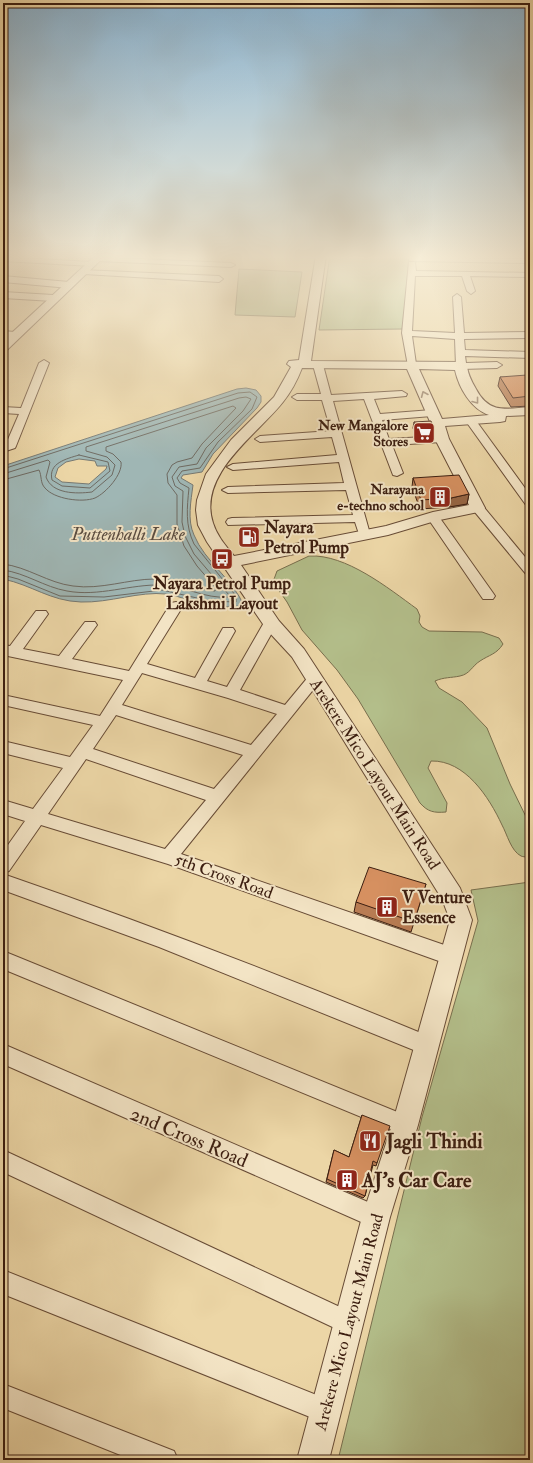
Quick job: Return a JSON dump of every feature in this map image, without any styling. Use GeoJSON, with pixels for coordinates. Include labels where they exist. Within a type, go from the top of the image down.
{"type":"FeatureCollection","features":[{"type":"Feature","properties":{"kind":"street"},"geometry":{"type":"LineString","coordinates":[[3,347],[26,323]]}},
{"type":"Feature","properties":{"kind":"street"},"geometry":{"type":"LineString","coordinates":[[297,365],[302,323]]}},
{"type":"Feature","properties":{"kind":"street"},"geometry":{"type":"LineString","coordinates":[[297,365],[306,323]]}},
{"type":"Feature","properties":{"kind":"street"},"geometry":{"type":"LineString","coordinates":[[408,323],[407,333],[411,364],[435,418],[442,439],[478,508],[530,571]]}},
{"type":"Feature","properties":{"kind":"street"},"geometry":{"type":"LineString","coordinates":[[458,323],[461,372],[475,402],[494,417],[530,417]]}},
{"type":"Feature","properties":{"kind":"street"},"geometry":{"type":"LineString","coordinates":[[407,333],[459,336],[530,334]]}},
{"type":"Feature","properties":{"kind":"street"},"geometry":{"type":"LineString","coordinates":[[3,334],[15,334]]}},
{"type":"Feature","properties":{"kind":"street"},"geometry":{"type":"LineString","coordinates":[[297,365],[411,364],[530,355]]}},
{"type":"Feature","properties":{"kind":"street"},"geometry":{"type":"LineString","coordinates":[[460,360],[497,365]]}},
{"type":"Feature","properties":{"kind":"street"},"geometry":{"type":"LineString","coordinates":[[3,449],[11,446],[44,363]]}},
{"type":"Feature","properties":{"kind":"street","name":"Arekere Mico Layout Main Road"},"geometry":{"type":"LineString","coordinates":[[297,365],[291,382],[276,403],[224,457],[212,476],[206,493],[203,511],[206,527],[216,544],[231,562],[271,622],[298,653],[452,895],[461,920],[404,1125],[376,1217],[313,1460]]}},
{"type":"Feature","properties":{"kind":"street"},"geometry":{"type":"LineString","coordinates":[[318,365],[364,534]]}},
{"type":"Feature","properties":{"kind":"street"},"geometry":{"type":"LineString","coordinates":[[297,398],[402,394]]}},
{"type":"Feature","properties":{"kind":"street"},"geometry":{"type":"LineString","coordinates":[[368,396],[397,473]]}},
{"type":"Feature","properties":{"kind":"street"},"geometry":{"type":"LineString","coordinates":[[3,410],[26,411]]}},
{"type":"Feature","properties":{"kind":"street"},"geometry":{"type":"LineString","coordinates":[[376,417],[470,420],[530,411]]}},
{"type":"Feature","properties":{"kind":"street"},"geometry":{"type":"LineString","coordinates":[[470,420],[530,503]]}},
{"type":"Feature","properties":{"kind":"street"},"geometry":{"type":"LineString","coordinates":[[260,439],[337,434]]}},
{"type":"Feature","properties":{"kind":"street"},"geometry":{"type":"LineString","coordinates":[[385,442],[442,439]]}},
{"type":"Feature","properties":{"kind":"street"},"geometry":{"type":"LineString","coordinates":[[233,467],[343,458]]}},
{"type":"Feature","properties":{"kind":"street"},"geometry":{"type":"LineString","coordinates":[[228,490],[350,486]]}},
{"type":"Feature","properties":{"kind":"street"},"geometry":{"type":"LineString","coordinates":[[231,562],[388,530],[434,517],[478,508]]}},
{"type":"Feature","properties":{"kind":"street"},"geometry":{"type":"LineString","coordinates":[[434,517],[488,596]]}},
{"type":"Feature","properties":{"kind":"street"},"geometry":{"type":"LineString","coordinates":[[232,522],[359,518]]}},
{"type":"Feature","properties":{"kind":"street"},"geometry":{"type":"LineString","coordinates":[[3,866],[36,816],[113,708],[176,606]]}},
{"type":"Feature","properties":{"kind":"street"},"geometry":{"type":"LineString","coordinates":[[8,651],[41,614]]}},
{"type":"Feature","properties":{"kind":"street"},"geometry":{"type":"LineString","coordinates":[[231,692],[271,622]]}},
{"type":"Feature","properties":{"kind":"street"},"geometry":{"type":"LineString","coordinates":[[62,662],[90,625]]}},
{"type":"Feature","properties":{"kind":"street"},"geometry":{"type":"LineString","coordinates":[[199,684],[228,631]]}},
{"type":"Feature","properties":{"kind":"street"},"geometry":{"type":"LineString","coordinates":[[8,651],[62,662],[136,672],[199,684],[231,692],[287,712]]}},
{"type":"Feature","properties":{"kind":"street","name":"5th Cross Road"},"geometry":{"type":"LineString","coordinates":[[314,680],[168,857],[450,956]]}},
{"type":"Feature","properties":{"kind":"street"},"geometry":{"type":"LineString","coordinates":[[3,700],[103,722]]}},
{"type":"Feature","properties":{"kind":"street"},"geometry":{"type":"LineString","coordinates":[[113,708],[254,752]]}},
{"type":"Feature","properties":{"kind":"street"},"geometry":{"type":"LineString","coordinates":[[3,747],[78,758],[217,797]]}},
{"type":"Feature","properties":{"kind":"street"},"geometry":{"type":"LineString","coordinates":[[3,807],[168,857]]}},
{"type":"Feature","properties":{"kind":"street"},"geometry":{"type":"LineString","coordinates":[[3,882],[62,901],[426,1045]]}},
{"type":"Feature","properties":{"kind":"street"},"geometry":{"type":"LineString","coordinates":[[3,960],[404,1125]]}},
{"type":"Feature","properties":{"kind":"street","name":"2nd Cross Road"},"geometry":{"type":"LineString","coordinates":[[3,1054],[376,1217]]}},
{"type":"Feature","properties":{"kind":"street"},"geometry":{"type":"LineString","coordinates":[[3,1161],[349,1323]]}},
{"type":"Feature","properties":{"kind":"street"},"geometry":{"type":"LineString","coordinates":[[3,1282],[325,1411]]}},
{"type":"Feature","properties":{"kind":"street"},"geometry":{"type":"LineString","coordinates":[[3,1396],[165,1460]]}},
{"type":"Feature","properties":{"kind":"green space"},"geometry":{"type":"Polygon","coordinates":[[[320,323],[403,323],[403,329],[319,330],[320,323]]]}},
{"type":"Feature","properties":{"kind":"green space"},"geometry":{"type":"Polygon","coordinates":[[[309,556],[337,560],[352,566],[380,582],[417,609],[420,616],[419,622],[422,627],[429,631],[482,632],[499,638],[503,644],[501,647],[477,663],[469,672],[460,676],[435,681],[439,688],[462,702],[487,728],[510,784],[530,825],[530,857],[524,857],[518,854],[510,842],[497,814],[483,792],[465,773],[455,767],[443,762],[431,761],[428,768],[447,803],[446,812],[432,811],[420,803],[358,699],[337,670],[302,630],[287,602],[273,582],[277,571],[309,556]]]}},
{"type":"Feature","properties":{"kind":"green space"},"geometry":{"type":"Polygon","coordinates":[[[530,882],[530,1460],[338,1460],[422,1117],[478,921],[471,890],[530,882]]]}},
{"type":"Feature","properties":{"kind":"water","name":"Puttenhalli Lake"},"geometry":{"type":"Polygon","coordinates":[[[246,388],[256,390],[261,396],[261,402],[213,454],[202,472],[183,475],[181,478],[193,485],[190,517],[194,535],[205,554],[233,587],[244,606],[215,607],[166,594],[135,595],[92,602],[70,601],[50,596],[3,579],[3,466],[237,389],[246,388]],[[79,459],[66,462],[58,468],[55,477],[62,482],[89,484],[106,469],[107,466],[97,466],[95,461],[79,459]]]}},
{"type":"Feature","properties":{"kind":"building"},"geometry":{"type":"Polygon","coordinates":[[[527,375],[530,380],[530,396],[513,398],[500,377],[527,375]]]}},
{"type":"Feature","properties":{"kind":"building"},"geometry":{"type":"Polygon","coordinates":[[[431,421],[434,429],[417,429],[414,422],[431,421]]]}},
{"type":"Feature","properties":{"kind":"building"},"geometry":{"type":"Polygon","coordinates":[[[459,475],[469,494],[451,498],[421,500],[413,478],[459,475]]]}},
{"type":"Feature","properties":{"kind":"building","name":"V Venture Essence"},"geometry":{"type":"Polygon","coordinates":[[[369,867],[426,884],[414,922],[356,902],[369,867]]]}},
{"type":"Feature","properties":{"kind":"building"},"geometry":{"type":"Polygon","coordinates":[[[362,1115],[390,1126],[377,1163],[373,1161],[365,1196],[327,1179],[334,1150],[349,1157],[362,1115]]]}},
{"type":"Feature","properties":{"kind":"place","name":"New Mangalore Stores"},"geometry":{"type":"Point","coordinates":[424,433]}},
{"type":"Feature","properties":{"kind":"place","name":"Narayana e-techno school"},"geometry":{"type":"Point","coordinates":[440,497]}},
{"type":"Feature","properties":{"kind":"place","name":"Nayara Petrol Pump"},"geometry":{"type":"Point","coordinates":[249,537]}},
{"type":"Feature","properties":{"kind":"place","name":"Nayara Petrol Pump Lakshmi Layout"},"geometry":{"type":"Point","coordinates":[222,559]}},
{"type":"Feature","properties":{"kind":"place","name":"V Venture Essence"},"geometry":{"type":"Point","coordinates":[387,907]}},
{"type":"Feature","properties":{"kind":"place","name":"Jagli Thindi"},"geometry":{"type":"Point","coordinates":[370,1141]}},
{"type":"Feature","properties":{"kind":"place","name":"AJ's Car Care"},"geometry":{"type":"Point","coordinates":[347,1180]}}]}
